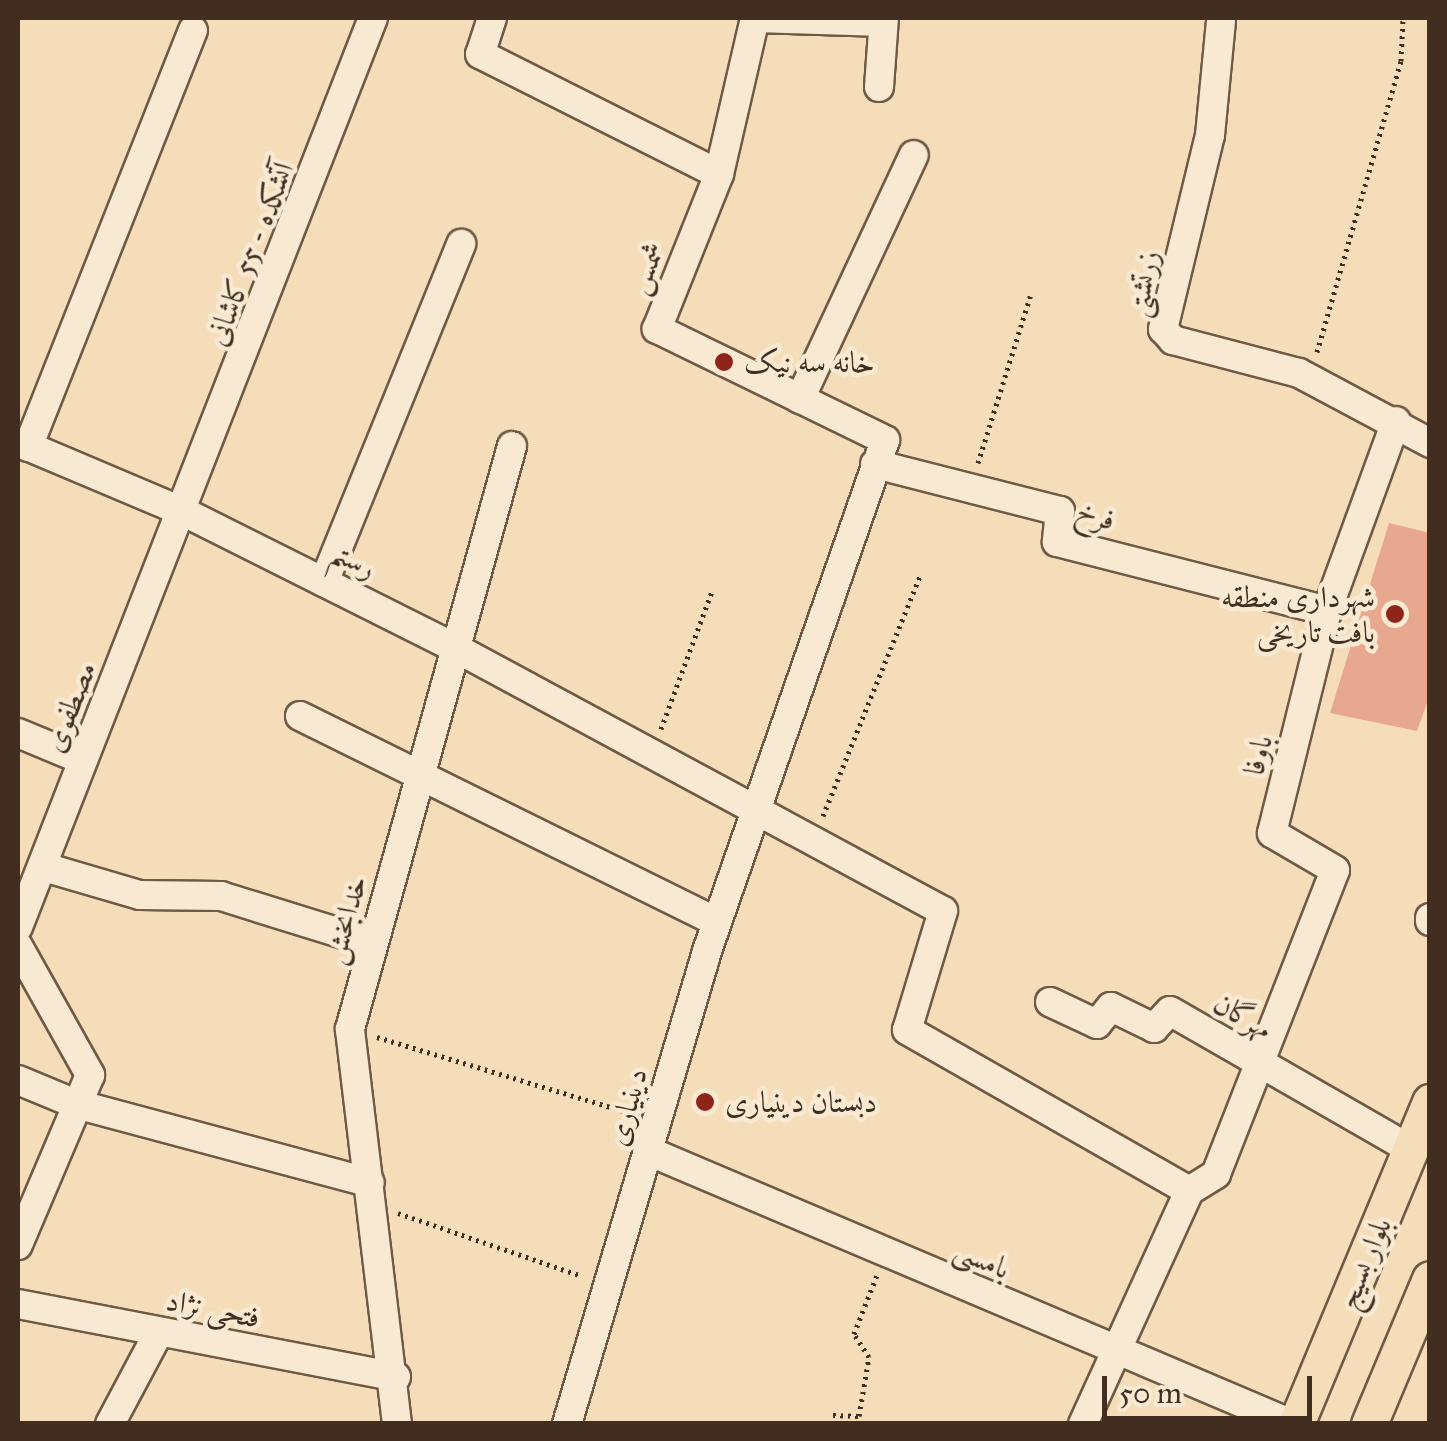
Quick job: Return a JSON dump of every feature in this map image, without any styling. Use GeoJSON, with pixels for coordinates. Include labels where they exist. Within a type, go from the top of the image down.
{"type":"FeatureCollection","features":[{"type":"Feature","properties":{"kind":"main road","name":"بلوار بسیج"},"geometry":{"type":"LineString","coordinates":[[1294,1424],[1430,1102]]}},
{"type":"Feature","properties":{"kind":"main road"},"geometry":{"type":"LineString","coordinates":[[1369,1424],[1430,1279]]}},
{"type":"Feature","properties":{"kind":"street","name":"آتشکده - 55 کاشانی"},"geometry":{"type":"LineString","coordinates":[[186,512],[373,18]]}},
{"type":"Feature","properties":{"kind":"street"},"geometry":{"type":"LineString","coordinates":[[492,18],[480,54],[719,174]]}},
{"type":"Feature","properties":{"kind":"street"},"geometry":{"type":"LineString","coordinates":[[756,18],[883,20],[879,87]]}},
{"type":"Feature","properties":{"kind":"street","name":"شمس"},"geometry":{"type":"LineString","coordinates":[[756,18],[719,174],[657,329],[800,399],[883,433],[874,464]]}},
{"type":"Feature","properties":{"kind":"street","name":"زرتشتی"},"geometry":{"type":"LineString","coordinates":[[1221,21],[1210,135],[1163,330],[1309,379],[1396,421],[1430,443]]}},
{"type":"Feature","properties":{"kind":"street"},"geometry":{"type":"LineString","coordinates":[[23,444],[194,31]]}},
{"type":"Feature","properties":{"kind":"street"},"geometry":{"type":"LineString","coordinates":[[800,399],[914,155]]}},
{"type":"Feature","properties":{"kind":"street"},"geometry":{"type":"LineString","coordinates":[[324,582],[460,244]]}},
{"type":"Feature","properties":{"kind":"street","name":"باوفا"},"geometry":{"type":"LineString","coordinates":[[1261,1064],[1336,870],[1272,833],[1328,611],[1396,421]]}},
{"type":"Feature","properties":{"kind":"street","name":"رستم"},"geometry":{"type":"LineString","coordinates":[[23,444],[186,512],[450,645],[944,910],[907,1030],[1190,1191]]}},
{"type":"Feature","properties":{"kind":"street","name":"خدابخش"},"geometry":{"type":"LineString","coordinates":[[398,1424],[396,1377],[350,1029],[450,645],[512,446]]}},
{"type":"Feature","properties":{"kind":"street","name":"فرخ"},"geometry":{"type":"LineString","coordinates":[[874,464],[1060,511],[1058,542],[1328,611]]}},
{"type":"Feature","properties":{"kind":"street","name":"دینیاری"},"geometry":{"type":"LineString","coordinates":[[567,1424],[717,922],[874,464]]}},
{"type":"Feature","properties":{"kind":"street","name":"مصطفوی"},"geometry":{"type":"LineString","coordinates":[[18,927],[186,512]]}},
{"type":"Feature","properties":{"kind":"street"},"geometry":{"type":"LineString","coordinates":[[300,716],[418,770],[717,922]]}},
{"type":"Feature","properties":{"kind":"street"},"geometry":{"type":"LineString","coordinates":[[18,734],[84,760]]}},
{"type":"Feature","properties":{"kind":"street"},"geometry":{"type":"LineString","coordinates":[[44,866],[140,895],[222,896],[372,943]]}},
{"type":"Feature","properties":{"kind":"street"},"geometry":{"type":"LineString","coordinates":[[18,946],[88,1062],[76,1104],[18,1244]]}},
{"type":"Feature","properties":{"kind":"street","name":"مهرگان"},"geometry":{"type":"LineString","coordinates":[[1050,1002],[1097,1024],[1114,1007],[1154,1028],[1168,1011],[1412,1150]]}},
{"type":"Feature","properties":{"kind":"street"},"geometry":{"type":"LineString","coordinates":[[1082,1424],[1112,1350],[1190,1191],[1216,1174],[1261,1064]]}},
{"type":"Feature","properties":{"kind":"street"},"geometry":{"type":"LineString","coordinates":[[18,1080],[76,1104],[372,1194]]}},
{"type":"Feature","properties":{"kind":"street","name":"بامسی"},"geometry":{"type":"LineString","coordinates":[[648,1151],[1294,1424]]}},
{"type":"Feature","properties":{"kind":"street","name":"فتحی نژاد"},"geometry":{"type":"LineString","coordinates":[[18,1304],[396,1377]]}},
{"type":"Feature","properties":{"kind":"street"},"geometry":{"type":"LineString","coordinates":[[110,1424],[159,1332]]}},
{"type":"Feature","properties":{"kind":"path"},"geometry":{"type":"LineString","coordinates":[[1309,379],[1401,62],[1403,18]]}},
{"type":"Feature","properties":{"kind":"path"},"geometry":{"type":"LineString","coordinates":[[970,489],[1031,294]]}},
{"type":"Feature","properties":{"kind":"path"},"geometry":{"type":"LineString","coordinates":[[813,842],[921,572]]}},
{"type":"Feature","properties":{"kind":"path"},"geometry":{"type":"LineString","coordinates":[[652,754],[712,591]]}},
{"type":"Feature","properties":{"kind":"path"},"geometry":{"type":"LineString","coordinates":[[350,1029],[656,1121]]}},
{"type":"Feature","properties":{"kind":"path"},"geometry":{"type":"LineString","coordinates":[[372,1194],[608,1286]]}},
{"type":"Feature","properties":{"kind":"path"},"geometry":{"type":"LineString","coordinates":[[833,1415],[859,1416],[869,1357],[854,1334],[885,1253]]}},
{"type":"Feature","properties":{"kind":"building","name":"شهرداری منطقه بافت تاریخی"},"geometry":{"type":"Polygon","coordinates":[[[1389,523],[1430,533],[1430,695],[1417,731],[1330,713],[1389,523]]]}},
{"type":"Feature","properties":{"kind":"place","name":"خانه سه نیک"},"geometry":{"type":"Point","coordinates":[724,362]}},
{"type":"Feature","properties":{"kind":"place","name":"شهرداری منطقه بافت تاریخی"},"geometry":{"type":"Point","coordinates":[1395,614]}},
{"type":"Feature","properties":{"kind":"place","name":"دبستان دینیاری"},"geometry":{"type":"Point","coordinates":[705,1102]}}]}
